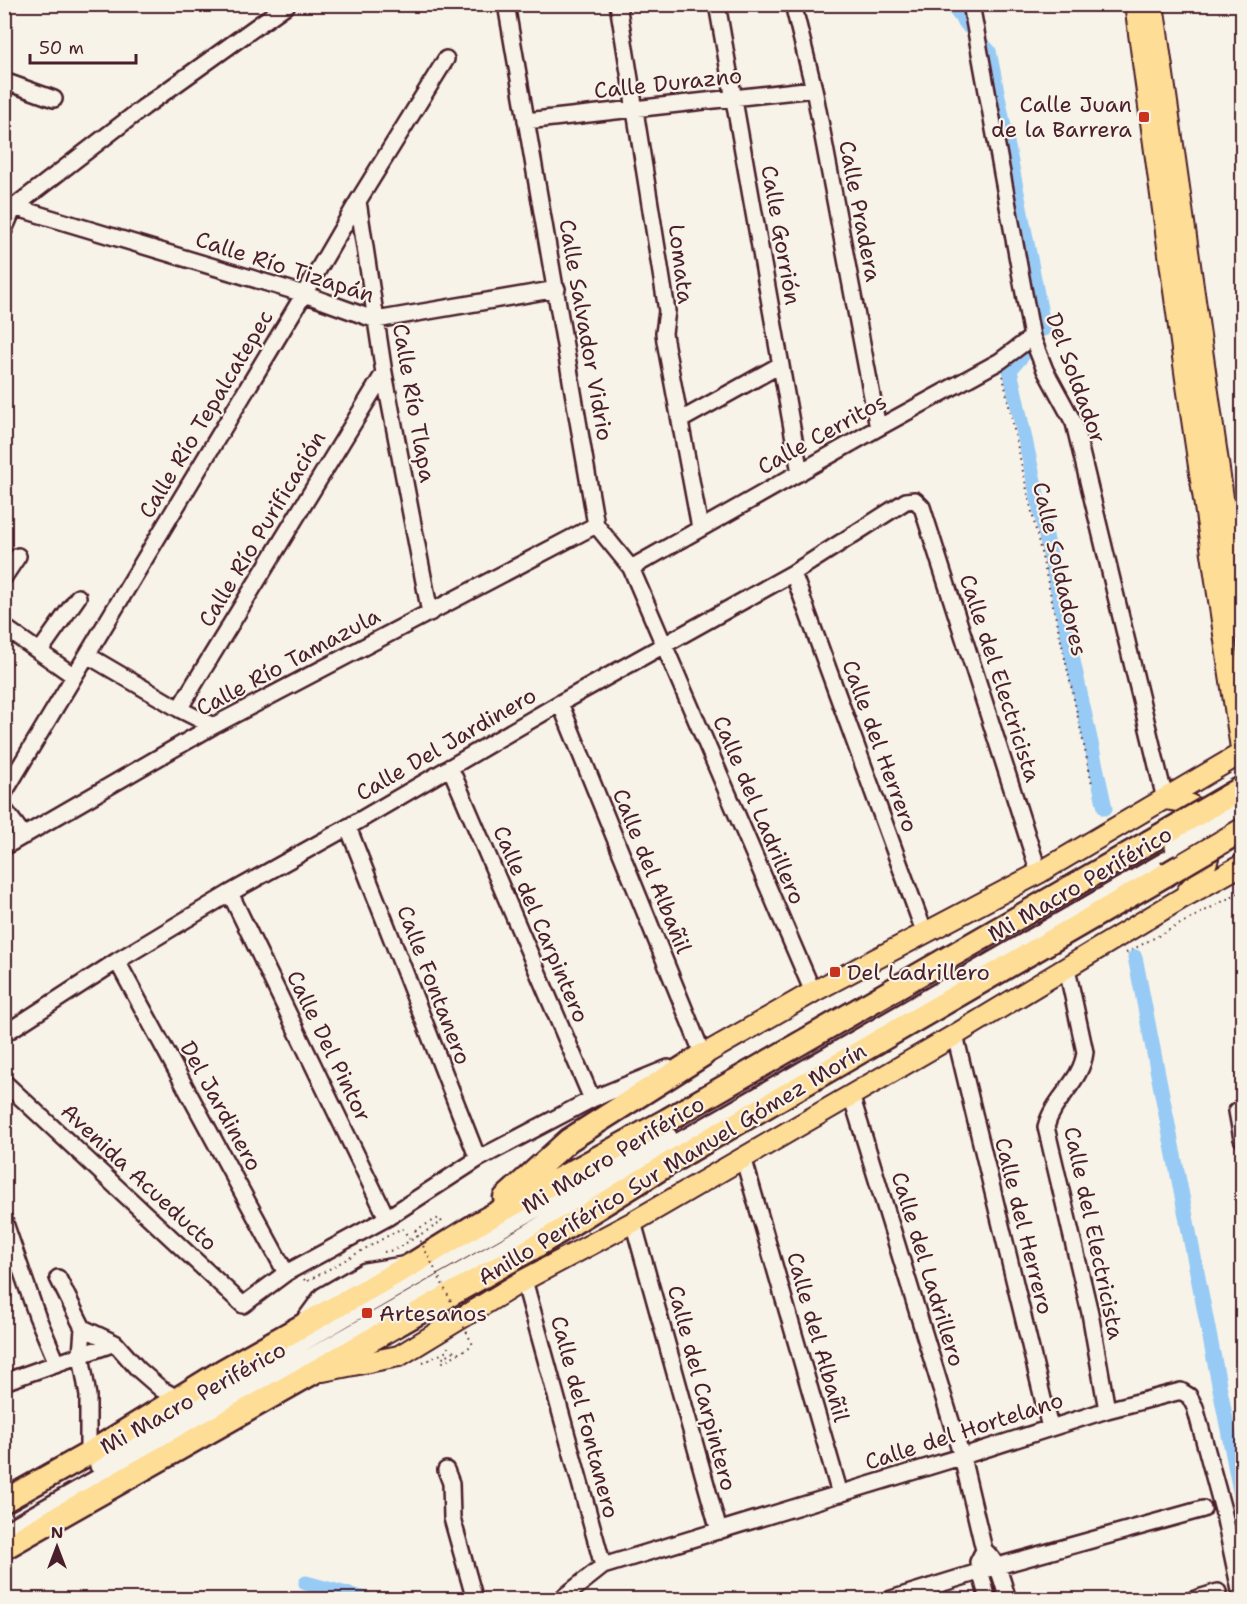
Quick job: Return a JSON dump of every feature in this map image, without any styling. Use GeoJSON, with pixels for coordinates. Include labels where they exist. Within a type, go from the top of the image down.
{"type":"FeatureCollection","features":[{"type":"Feature","properties":{"kind":"highway","name":"Anillo Periférico Sur Manuel Gómez Morín"},"geometry":{"type":"LineString","coordinates":[[4,1501],[88,1454],[177,1398],[229,1376],[292,1338],[412,1252],[477,1224],[667,1120],[1242,788]]}},
{"type":"Feature","properties":{"kind":"highway","name":"Anillo Periférico Sur Manuel Gómez Morín"},"geometry":{"type":"LineString","coordinates":[[4,1548],[250,1400],[533,1248],[686,1153],[1242,830]]}},
{"type":"Feature","properties":{"kind":"highway"},"geometry":{"type":"LineString","coordinates":[[477,1224],[569,1140],[703,1055]]}},
{"type":"Feature","properties":{"kind":"main road"},"geometry":{"type":"LineString","coordinates":[[1135,4],[1165,157],[1181,267],[1206,376],[1242,632]]}},
{"type":"Feature","properties":{"kind":"main road"},"geometry":{"type":"LineString","coordinates":[[1153,4],[1165,157]]}},
{"type":"Feature","properties":{"kind":"main road"},"geometry":{"type":"LineString","coordinates":[[703,1055],[813,992],[1039,873],[1242,753],[1186,379],[1181,267]]}},
{"type":"Feature","properties":{"kind":"main road"},"geometry":{"type":"LineString","coordinates":[[1186,379],[1206,376]]}},
{"type":"Feature","properties":{"kind":"main road"},"geometry":{"type":"LineString","coordinates":[[1165,799],[1194,807],[1204,821],[1211,838],[1209,858],[1203,872],[1182,898]]}},
{"type":"Feature","properties":{"kind":"main road"},"geometry":{"type":"LineString","coordinates":[[311,1366],[399,1356],[524,1280],[633,1222],[1067,969],[1182,898],[1242,865]]}},
{"type":"Feature","properties":{"kind":"street","name":"Calle Salvador Vidrio"},"geometry":{"type":"LineString","coordinates":[[506,4],[596,525],[631,568],[664,645]]}},
{"type":"Feature","properties":{"kind":"street","name":"Lomata"},"geometry":{"type":"LineString","coordinates":[[618,4],[667,310],[665,342],[700,528]]}},
{"type":"Feature","properties":{"kind":"street","name":"Calle Gorrión"},"geometry":{"type":"LineString","coordinates":[[717,4],[800,473]]}},
{"type":"Feature","properties":{"kind":"street","name":"Calle Pradera"},"geometry":{"type":"LineString","coordinates":[[793,4],[814,89],[878,428]]}},
{"type":"Feature","properties":{"kind":"street","name":"Del Soldador"},"geometry":{"type":"LineString","coordinates":[[971,4],[1032,337],[1045,370],[1074,423],[1165,799]]}},
{"type":"Feature","properties":{"kind":"street"},"geometry":{"type":"LineString","coordinates":[[4,230],[9,206],[281,6]]}},
{"type":"Feature","properties":{"kind":"street","name":"Calle Río Tepalcatepec"},"geometry":{"type":"LineString","coordinates":[[4,793],[358,201],[446,59]]}},
{"type":"Feature","properties":{"kind":"street"},"geometry":{"type":"LineString","coordinates":[[4,81],[54,99]]}},
{"type":"Feature","properties":{"kind":"street","name":"Calle Durazno"},"geometry":{"type":"LineString","coordinates":[[526,121],[814,89]]}},
{"type":"Feature","properties":{"kind":"street","name":"Calle Río Tlapa"},"geometry":{"type":"LineString","coordinates":[[358,201],[384,373],[430,613]]}},
{"type":"Feature","properties":{"kind":"street","name":"Calle Río Tizapán"},"geometry":{"type":"LineString","coordinates":[[9,206],[304,294],[376,320],[557,289]]}},
{"type":"Feature","properties":{"kind":"street","name":"Calle Cerritos"},"geometry":{"type":"LineString","coordinates":[[631,568],[1000,361],[1032,337]]}},
{"type":"Feature","properties":{"kind":"street"},"geometry":{"type":"LineString","coordinates":[[681,420],[780,365]]}},
{"type":"Feature","properties":{"kind":"street","name":"Calle Río Purificación"},"geometry":{"type":"LineString","coordinates":[[178,709],[384,373]]}},
{"type":"Feature","properties":{"kind":"street","name":"Calle Del Jardinero"},"geometry":{"type":"LineString","coordinates":[[4,1034],[117,961],[230,893],[560,703],[793,573],[906,501],[915,500]]}},
{"type":"Feature","properties":{"kind":"street","name":"Calle del Electricista"},"geometry":{"type":"LineString","coordinates":[[915,500],[922,507],[1039,873]]}},
{"type":"Feature","properties":{"kind":"street","name":"Calle Río Tamazula"},"geometry":{"type":"LineString","coordinates":[[4,847],[213,726],[596,525]]}},
{"type":"Feature","properties":{"kind":"street"},"geometry":{"type":"LineString","coordinates":[[4,577],[18,556]]}},
{"type":"Feature","properties":{"kind":"street","name":"Calle del Herrero"},"geometry":{"type":"LineString","coordinates":[[793,573],[925,934]]}},
{"type":"Feature","properties":{"kind":"street"},"geometry":{"type":"LineString","coordinates":[[39,651],[78,597]]}},
{"type":"Feature","properties":{"kind":"street"},"geometry":{"type":"LineString","coordinates":[[4,627],[74,676]]}},
{"type":"Feature","properties":{"kind":"street","name":"Calle del Ladrillero"},"geometry":{"type":"LineString","coordinates":[[664,645],[813,992]]}},
{"type":"Feature","properties":{"kind":"street"},"geometry":{"type":"LineString","coordinates":[[87,655],[178,709],[213,726]]}},
{"type":"Feature","properties":{"kind":"street","name":"Calle del Albañil"},"geometry":{"type":"LineString","coordinates":[[560,703],[703,1055]]}},
{"type":"Feature","properties":{"kind":"street","name":"Calle del Carpintero"},"geometry":{"type":"LineString","coordinates":[[450,767],[592,1099]]}},
{"type":"Feature","properties":{"kind":"street","name":"Mi Macro Periférico"},"geometry":{"type":"LineString","coordinates":[[311,1366],[688,1136],[1175,850],[1242,806]]}},
{"type":"Feature","properties":{"kind":"street"},"geometry":{"type":"LineString","coordinates":[[4,809],[24,836]]}},
{"type":"Feature","properties":{"kind":"street","name":"Mi Macro Periférico"},"geometry":{"type":"LineString","coordinates":[[292,1338],[499,1229],[688,1125],[1175,850],[1242,815]]}},
{"type":"Feature","properties":{"kind":"street","name":"Calle Fontanero"},"geometry":{"type":"LineString","coordinates":[[348,827],[478,1159]]}},
{"type":"Feature","properties":{"kind":"street","name":"Calle Del Pintor"},"geometry":{"type":"LineString","coordinates":[[230,893],[387,1218]]}},
{"type":"Feature","properties":{"kind":"street","name":"Del Jardinero"},"geometry":{"type":"LineString","coordinates":[[117,961],[292,1270]]}},
{"type":"Feature","properties":{"kind":"street","name":"Calle del Electricista"},"geometry":{"type":"LineString","coordinates":[[1067,969],[1085,1052],[1084,1064],[1049,1116],[1046,1127],[1090,1313],[1107,1410]]}},
{"type":"Feature","properties":{"kind":"street","name":"Calle del Herrero"},"geometry":{"type":"LineString","coordinates":[[955,1035],[1050,1428]]}},
{"type":"Feature","properties":{"kind":"street"},"geometry":{"type":"LineString","coordinates":[[292,1270],[387,1218],[478,1159],[592,1099],[703,1055]]}},
{"type":"Feature","properties":{"kind":"street","name":"Avenida Acueducto"},"geometry":{"type":"LineString","coordinates":[[4,1082],[243,1305],[292,1270]]}},
{"type":"Feature","properties":{"kind":"street","name":"Calle del Ladrillero"},"geometry":{"type":"LineString","coordinates":[[851,1095],[962,1457],[984,1550]]}},
{"type":"Feature","properties":{"kind":"street"},"geometry":{"type":"LineString","coordinates":[[1237,1111],[1242,1139]]}},
{"type":"Feature","properties":{"kind":"street","name":"Calle del Albañil"},"geometry":{"type":"LineString","coordinates":[[743,1157],[840,1494]]}},
{"type":"Feature","properties":{"kind":"street"},"geometry":{"type":"LineString","coordinates":[[4,1220],[37,1316],[57,1363]]}},
{"type":"Feature","properties":{"kind":"street","name":"Calle del Carpintero"},"geometry":{"type":"LineString","coordinates":[[633,1222],[719,1531]]}},
{"type":"Feature","properties":{"kind":"street"},"geometry":{"type":"LineString","coordinates":[[58,1278],[83,1328],[81,1354],[88,1396],[88,1454]]}},
{"type":"Feature","properties":{"kind":"street","name":"Calle del Fontanero"},"geometry":{"type":"LineString","coordinates":[[524,1280],[603,1566]]}},
{"type":"Feature","properties":{"kind":"street"},"geometry":{"type":"LineString","coordinates":[[83,1328],[115,1343],[138,1370],[161,1389],[177,1398]]}},
{"type":"Feature","properties":{"kind":"street"},"geometry":{"type":"LineString","coordinates":[[4,1382],[115,1343]]}},
{"type":"Feature","properties":{"kind":"street","name":"Mi Macro Periférico"},"geometry":{"type":"LineString","coordinates":[[4,1521],[90,1471],[229,1376]]}},
{"type":"Feature","properties":{"kind":"street","name":"Calle del Hortelano"},"geometry":{"type":"LineString","coordinates":[[560,1599],[603,1566],[962,1457],[1107,1410],[1181,1391],[1189,1396],[1195,1407],[1223,1510],[1242,1599]]}},
{"type":"Feature","properties":{"kind":"street","name":"Mi Macro Periférico"},"geometry":{"type":"LineString","coordinates":[[4,1531],[250,1400]]}},
{"type":"Feature","properties":{"kind":"street"},"geometry":{"type":"LineString","coordinates":[[446,1470],[451,1483],[452,1518],[475,1599]]}},
{"type":"Feature","properties":{"kind":"street"},"geometry":{"type":"LineString","coordinates":[[888,1599],[1203,1509]]}},
{"type":"Feature","properties":{"kind":"street"},"geometry":{"type":"LineString","coordinates":[[988,1599],[978,1562],[984,1550],[998,1566],[1008,1599]]}},
{"type":"Feature","properties":{"kind":"street"},"geometry":{"type":"LineString","coordinates":[[1192,1599],[1218,1592]]}},
{"type":"Feature","properties":{"kind":"path","name":"Calle Soldadores"},"geometry":{"type":"LineString","coordinates":[[1000,361],[1024,482],[1092,784]]}},
{"type":"Feature","properties":{"kind":"path"},"geometry":{"type":"LineString","coordinates":[[422,1235],[442,1222],[439,1218],[415,1230],[473,1345],[442,1362],[441,1359],[454,1351],[447,1351]]}},
{"type":"Feature","properties":{"kind":"path"},"geometry":{"type":"LineString","coordinates":[[292,1270],[306,1282],[402,1228],[412,1252]]}},
{"type":"Feature","properties":{"kind":"waterway"},"geometry":{"type":"LineString","coordinates":[[951,4],[969,27]]}},
{"type":"Feature","properties":{"kind":"waterway"},"geometry":{"type":"LineString","coordinates":[[984,46],[989,51],[1044,329]]}},
{"type":"Feature","properties":{"kind":"waterway"},"geometry":{"type":"LineString","coordinates":[[1026,351],[1010,370],[1105,808]]}},
{"type":"Feature","properties":{"kind":"waterway"},"geometry":{"type":"LineString","coordinates":[[1135,957],[1242,1501]]}},
{"type":"Feature","properties":{"kind":"waterway"},"geometry":{"type":"LineString","coordinates":[[306,1583],[369,1600]]}},
{"type":"Feature","properties":{"kind":"place","name":"Calle Juan de la Barrera"},"geometry":{"type":"Point","coordinates":[1144,117]}},
{"type":"Feature","properties":{"kind":"place","name":"Del Ladrillero"},"geometry":{"type":"Point","coordinates":[835,972]}},
{"type":"Feature","properties":{"kind":"place","name":"Artesanos"},"geometry":{"type":"Point","coordinates":[367,1313]}}]}
